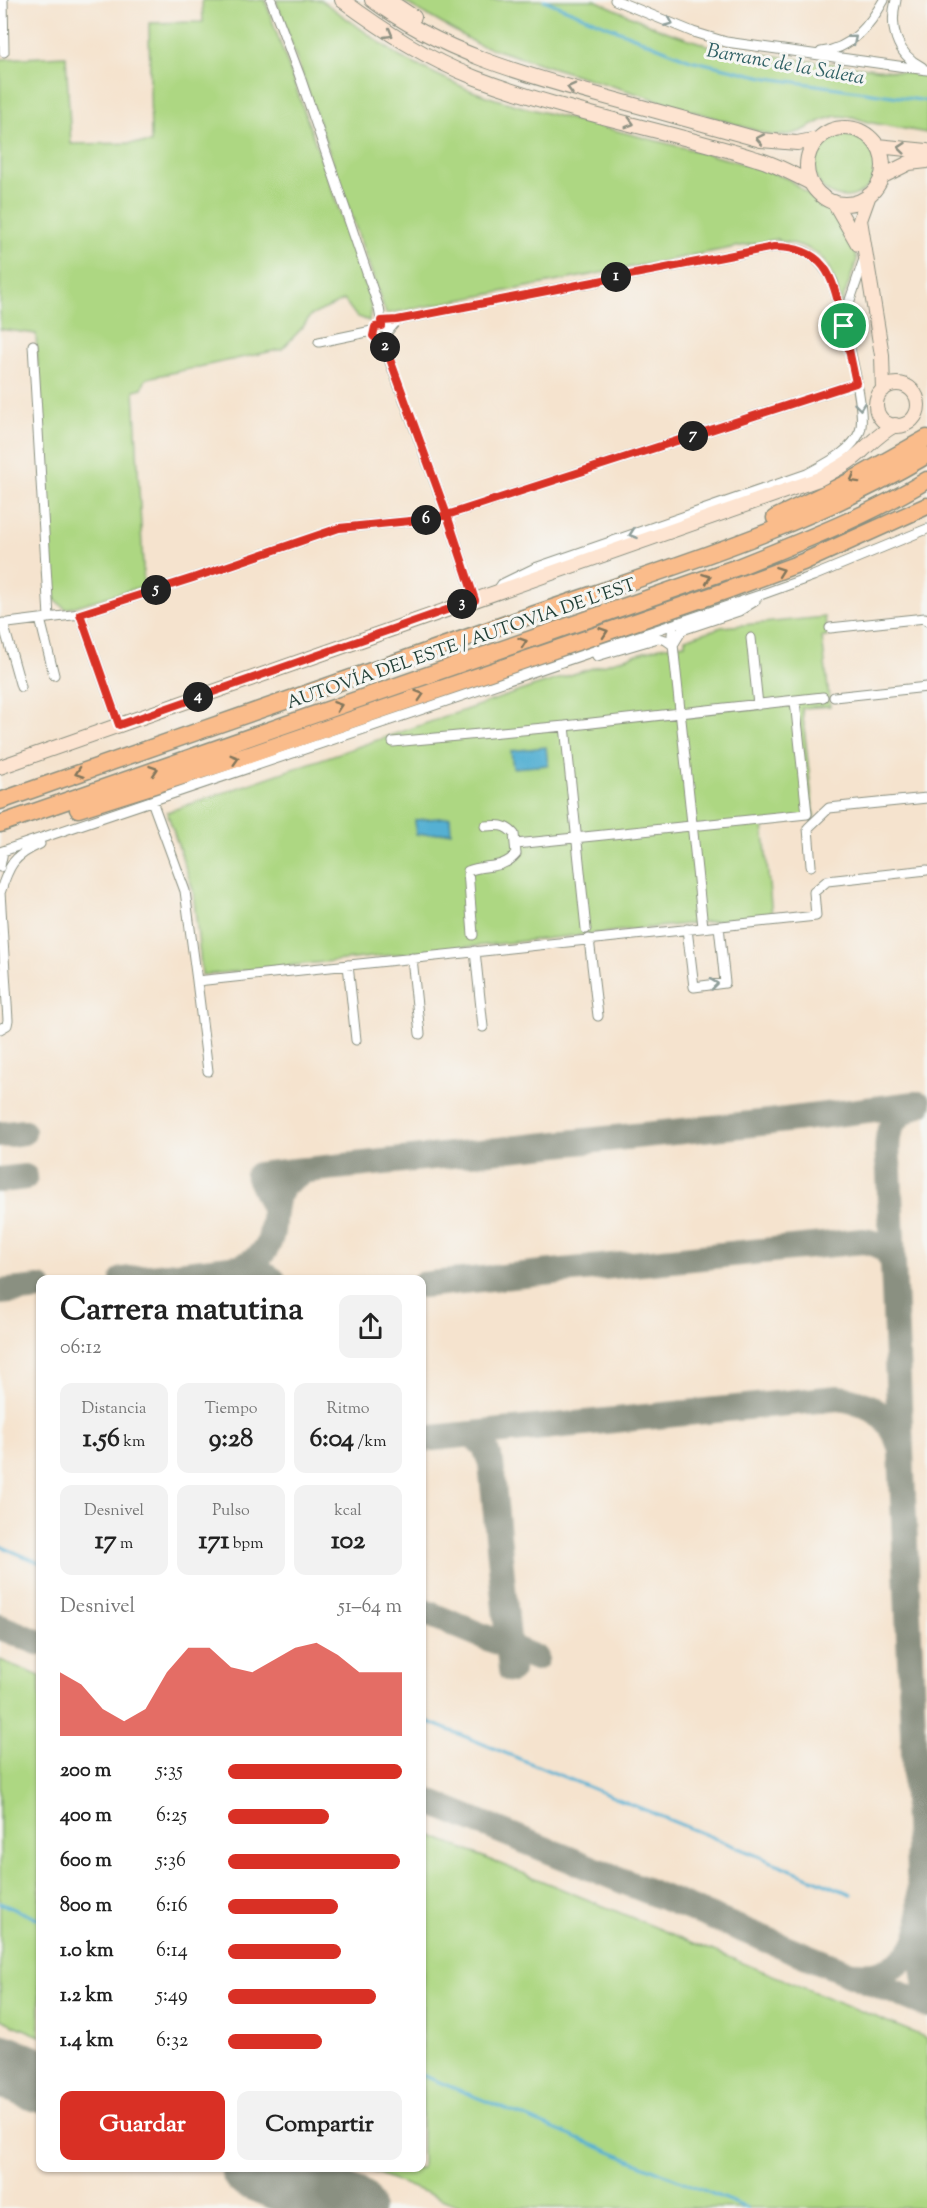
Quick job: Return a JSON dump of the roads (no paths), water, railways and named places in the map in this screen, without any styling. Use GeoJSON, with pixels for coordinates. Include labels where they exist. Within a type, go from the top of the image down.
{"type":"FeatureCollection","features":[{"type":"Feature","properties":{"kind":"highway"},"geometry":{"type":"LineString","coordinates":[[583,598],[648,566],[779,517],[847,483],[927,438]]}},
{"type":"Feature","properties":{"kind":"highway","name":"AUTOVÍA DEL ESTE / AUTOVIA DE L'EST"},"geometry":{"type":"LineString","coordinates":[[0,801],[654,574],[818,512],[898,473],[927,455]]}},
{"type":"Feature","properties":{"kind":"highway","name":"AUTOVÍA DEL ESTE / AUTOVIA DE L'EST"},"geometry":{"type":"LineString","coordinates":[[0,824],[738,567],[824,532],[927,480]]}},
{"type":"Feature","properties":{"kind":"highway"},"geometry":{"type":"LineString","coordinates":[[885,525],[927,501]]}},
{"type":"Feature","properties":{"kind":"highway"},"geometry":{"type":"LineString","coordinates":[[1,846],[249,754],[725,591],[803,562],[927,506]]}},
{"type":"Feature","properties":{"kind":"street"},"geometry":{"type":"LineString","coordinates":[[3,0],[4,52]]}},
{"type":"Feature","properties":{"kind":"street"},"geometry":{"type":"LineString","coordinates":[[271,0],[299,74],[379,308],[383,330],[475,600]]}},
{"type":"Feature","properties":{"kind":"street"},"geometry":{"type":"LineString","coordinates":[[342,0],[382,30],[435,60],[476,78],[524,94],[759,159],[811,183],[825,198],[834,202],[846,204],[858,201],[869,195],[876,187],[881,177],[882,156],[878,146],[860,131],[838,128],[827,132],[818,139],[807,160],[807,172],[811,183]]}},
{"type":"Feature","properties":{"kind":"street"},"geometry":{"type":"LineString","coordinates":[[372,0],[388,12],[450,46],[529,76],[760,140],[797,143],[818,139]]}},
{"type":"Feature","properties":{"kind":"street"},"geometry":{"type":"LineString","coordinates":[[388,0],[438,32],[450,46]]}},
{"type":"Feature","properties":{"kind":"street"},"geometry":{"type":"LineString","coordinates":[[615,0],[726,42],[927,69]]}},
{"type":"Feature","properties":{"kind":"street"},"geometry":{"type":"LineString","coordinates":[[807,54],[844,46],[860,34],[884,0]]}},
{"type":"Feature","properties":{"kind":"street"},"geometry":{"type":"LineString","coordinates":[[896,0],[893,23],[897,41],[914,63],[927,69]]}},
{"type":"Feature","properties":{"kind":"street"},"geometry":{"type":"LineString","coordinates":[[878,146],[927,151]]}},
{"type":"Feature","properties":{"kind":"street"},"geometry":{"type":"LineString","coordinates":[[881,177],[909,163],[927,161]]}},
{"type":"Feature","properties":{"kind":"street"},"geometry":{"type":"LineString","coordinates":[[869,195],[860,220],[865,267],[882,355],[883,390],[876,402],[879,416],[894,425]]}},
{"type":"Feature","properties":{"kind":"street"},"geometry":{"type":"LineString","coordinates":[[834,202],[853,232],[865,267],[850,300],[844,326]]}},
{"type":"Feature","properties":{"kind":"street"},"geometry":{"type":"LineString","coordinates":[[319,342],[372,331],[376,339],[383,330],[397,320],[774,247],[792,247],[811,254],[824,266],[833,282],[862,410],[860,432],[842,455],[807,474],[535,568],[502,584],[497,592]]}},
{"type":"Feature","properties":{"kind":"street"},"geometry":{"type":"LineString","coordinates":[[33,345],[44,618],[54,675]]}},
{"type":"Feature","properties":{"kind":"street"},"geometry":{"type":"LineString","coordinates":[[0,767],[819,479],[861,453],[876,436],[894,425],[908,422],[917,412],[917,398],[914,393],[895,376],[882,355]]}},
{"type":"Feature","properties":{"kind":"street"},"geometry":{"type":"LineString","coordinates":[[21,687],[2,624],[80,614],[339,528],[430,519],[447,515],[856,383]]}},
{"type":"Feature","properties":{"kind":"street"},"geometry":{"type":"LineString","coordinates":[[883,390],[895,384],[902,384]]}},
{"type":"Feature","properties":{"kind":"street"},"geometry":{"type":"LineString","coordinates":[[843,466],[863,445],[879,416]]}},
{"type":"Feature","properties":{"kind":"street"},"geometry":{"type":"LineString","coordinates":[[0,867],[1,846],[93,821],[673,625],[813,576],[927,529]]}},
{"type":"Feature","properties":{"kind":"street"},"geometry":{"type":"LineString","coordinates":[[673,645],[682,630],[739,611],[763,594]]}},
{"type":"Feature","properties":{"kind":"street"},"geometry":{"type":"LineString","coordinates":[[80,614],[119,725]]}},
{"type":"Feature","properties":{"kind":"street"},"geometry":{"type":"LineString","coordinates":[[831,628],[925,618],[927,621]]}},
{"type":"Feature","properties":{"kind":"street"},"geometry":{"type":"LineString","coordinates":[[673,625],[673,645],[703,927]]}},
{"type":"Feature","properties":{"kind":"street"},"geometry":{"type":"LineString","coordinates":[[559,663],[607,654],[658,638],[666,639],[673,645]]}},
{"type":"Feature","properties":{"kind":"street"},"geometry":{"type":"LineString","coordinates":[[751,638],[758,705]]}},
{"type":"Feature","properties":{"kind":"street"},"geometry":{"type":"LineString","coordinates":[[834,697],[927,687]]}},
{"type":"Feature","properties":{"kind":"street"},"geometry":{"type":"LineString","coordinates":[[393,742],[681,714],[823,697]]}},
{"type":"Feature","properties":{"kind":"street"},"geometry":{"type":"LineString","coordinates":[[516,844],[807,814],[795,701]]}},
{"type":"Feature","properties":{"kind":"street"},"geometry":{"type":"LineString","coordinates":[[566,726],[586,929]]}},
{"type":"Feature","properties":{"kind":"street"},"geometry":{"type":"LineString","coordinates":[[811,866],[808,828],[829,808],[927,798]]}},
{"type":"Feature","properties":{"kind":"street"},"geometry":{"type":"LineString","coordinates":[[152,801],[185,891],[208,1071]]}},
{"type":"Feature","properties":{"kind":"street"},"geometry":{"type":"LineString","coordinates":[[0,1029],[7,1025],[8,1020],[0,892],[9,866],[23,852],[93,821]]}},
{"type":"Feature","properties":{"kind":"street"},"geometry":{"type":"LineString","coordinates":[[473,935],[468,872],[501,865],[511,861],[516,854],[514,834],[508,828],[499,825],[484,826]]}},
{"type":"Feature","properties":{"kind":"street"},"geometry":{"type":"LineString","coordinates":[[197,981],[816,916],[814,892],[827,881],[927,870]]}},
{"type":"Feature","properties":{"kind":"street"},"geometry":{"type":"LineString","coordinates":[[687,929],[694,987],[725,983],[719,926]]}},
{"type":"Feature","properties":{"kind":"street"},"geometry":{"type":"LineString","coordinates":[[589,939],[598,1016]]}},
{"type":"Feature","properties":{"kind":"street"},"geometry":{"type":"LineString","coordinates":[[475,951],[483,1027]]}},
{"type":"Feature","properties":{"kind":"street"},"geometry":{"type":"LineString","coordinates":[[412,958],[420,1034]]}},
{"type":"Feature","properties":{"kind":"street"},"geometry":{"type":"LineString","coordinates":[[348,965],[356,1040]]}},
{"type":"Feature","properties":{"kind":"water"},"geometry":{"type":"Polygon","coordinates":[[[546,747],[548,765],[513,768],[511,751],[546,747]]]}},
{"type":"Feature","properties":{"kind":"water"},"geometry":{"type":"Polygon","coordinates":[[[450,817],[451,832],[416,835],[415,820],[450,817]]]}},
{"type":"Feature","properties":{"kind":"waterway","name":"Barranc de la Saleta"},"geometry":{"type":"LineString","coordinates":[[544,0],[690,60],[768,78],[927,101]]}},
{"type":"Feature","properties":{"kind":"waterway"},"geometry":{"type":"LineString","coordinates":[[0,1546],[36,1561]]}},
{"type":"Feature","properties":{"kind":"waterway"},"geometry":{"type":"LineString","coordinates":[[426,1721],[851,1894]]}},
{"type":"Feature","properties":{"kind":"waterway"},"geometry":{"type":"LineString","coordinates":[[0,1903],[36,1918]]}},
{"type":"Feature","properties":{"kind":"waterway"},"geometry":{"type":"LineString","coordinates":[[426,2077],[747,2208]]}}]}
